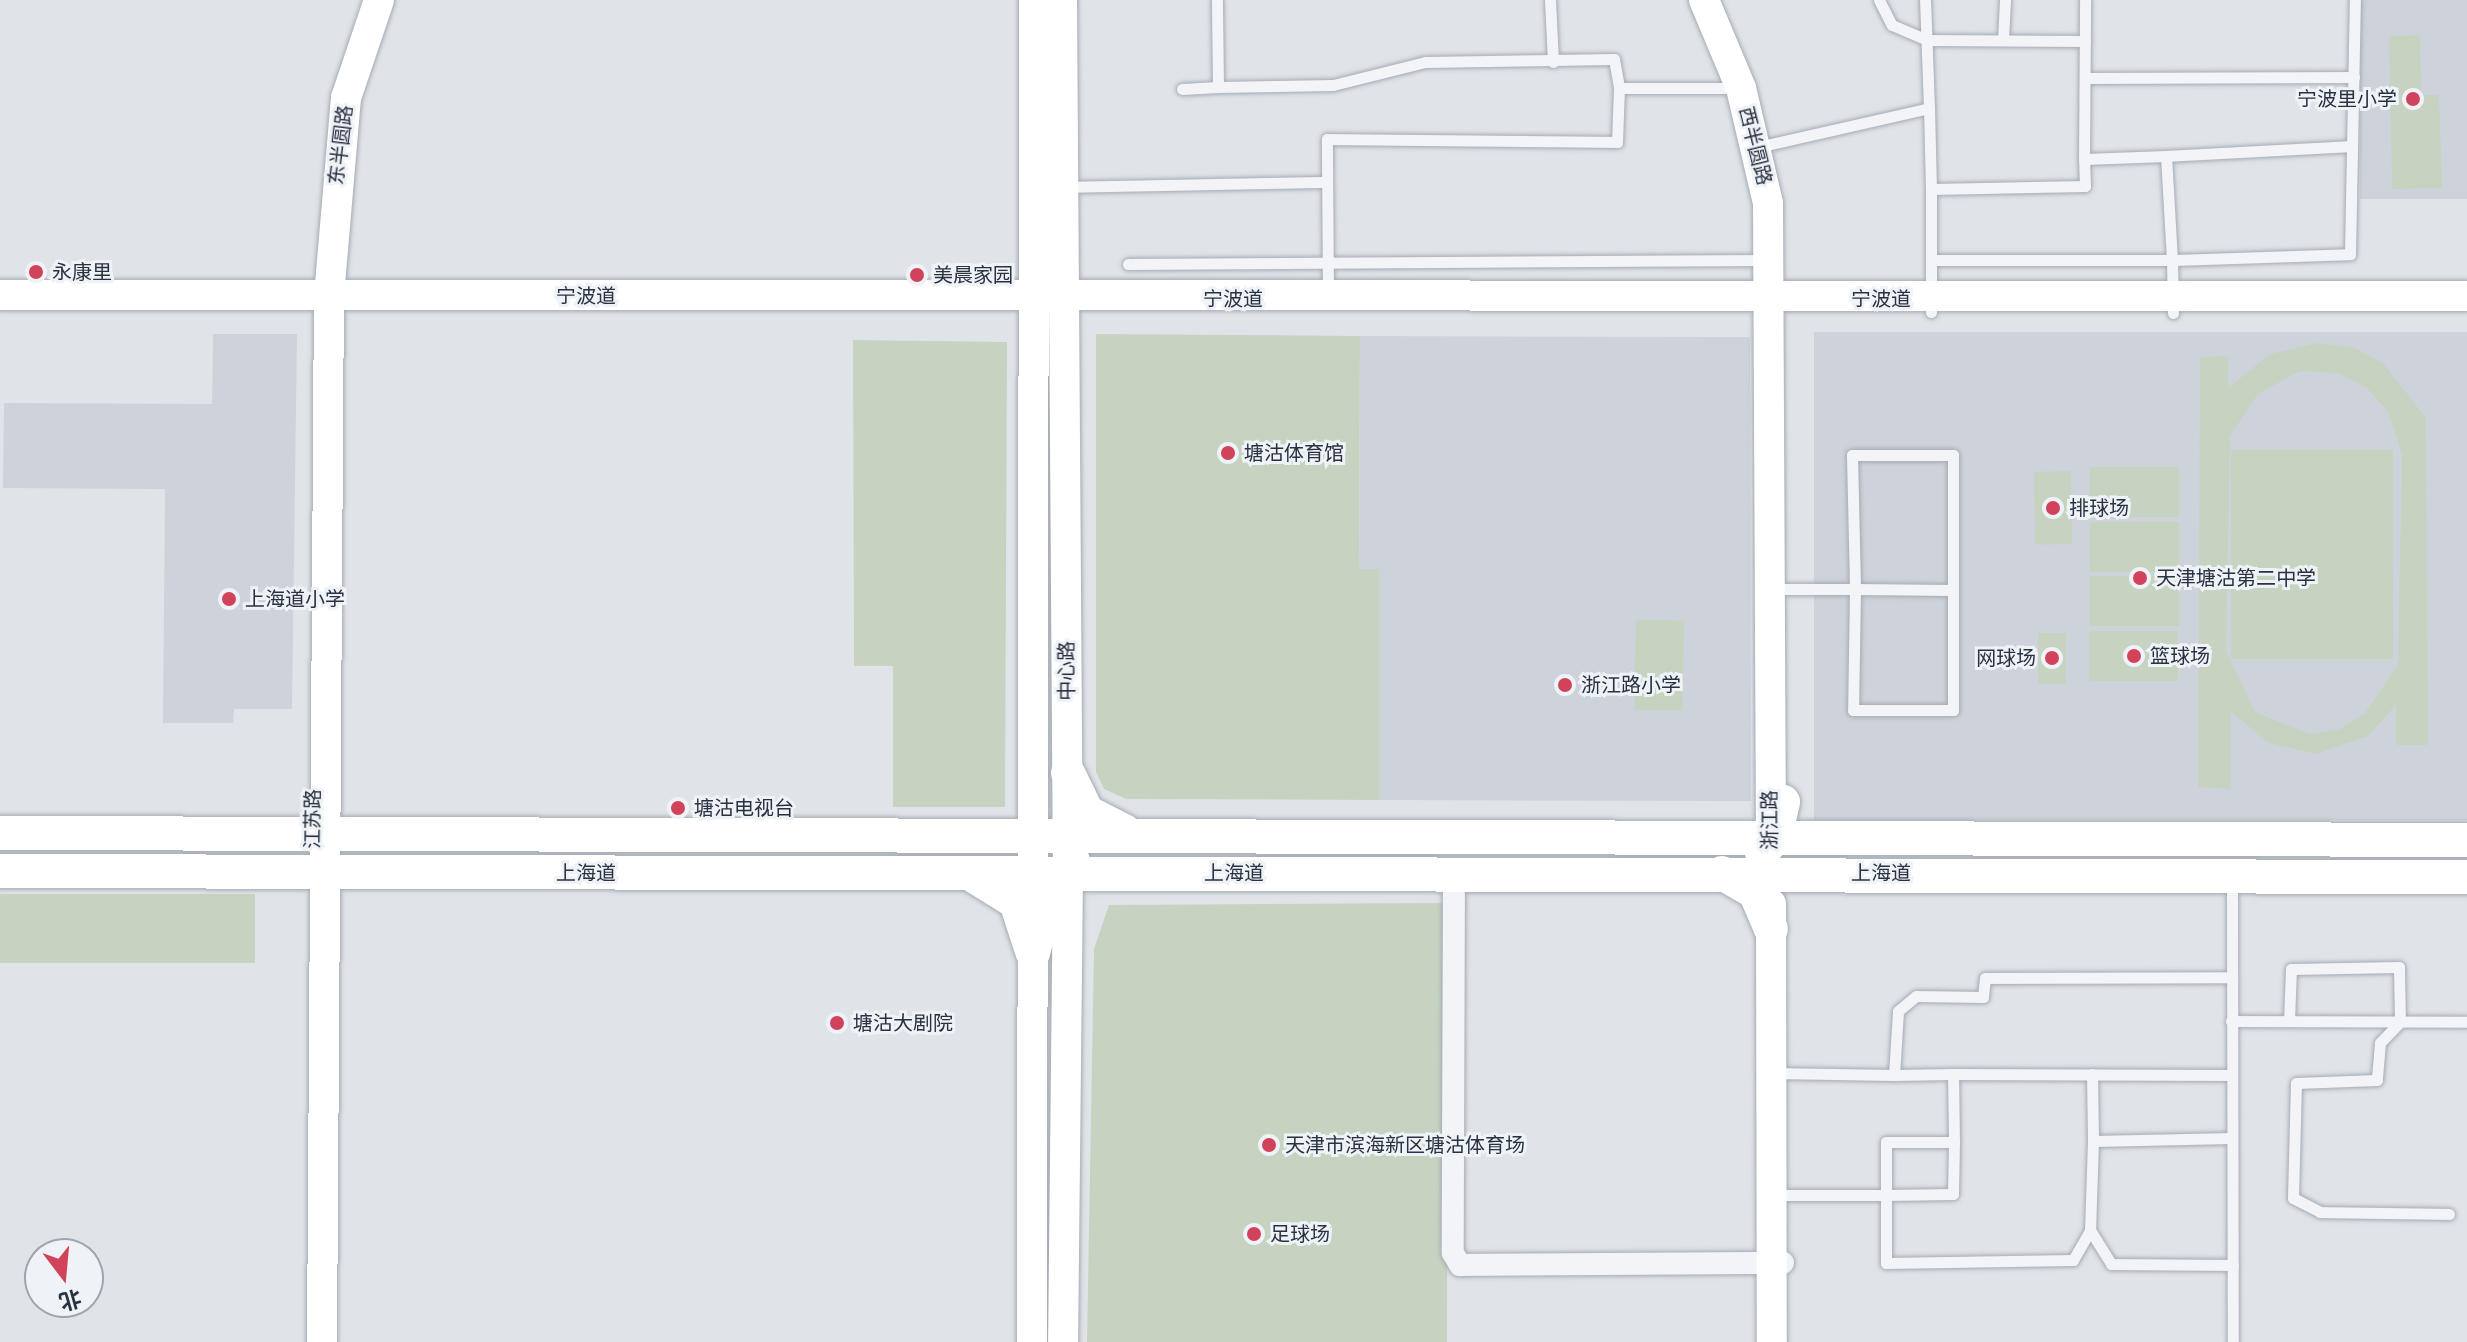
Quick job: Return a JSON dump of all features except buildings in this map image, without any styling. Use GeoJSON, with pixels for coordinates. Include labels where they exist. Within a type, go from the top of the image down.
{"type":"FeatureCollection","features":[{"type":"Feature","properties":{"kind":"main road"},"geometry":{"type":"LineString","coordinates":[[1068,773],[1094,819],[1140,834]]}},
{"type":"Feature","properties":{"kind":"main road"},"geometry":{"type":"LineString","coordinates":[[1775,856],[1792,828],[1783,802]]}},
{"type":"Feature","properties":{"kind":"main road","name":"上海道"},"geometry":{"type":"LineString","coordinates":[[0,833],[963,834],[1051,864],[1140,873],[1714,872],[1775,856],[2467,840]]}},
{"type":"Feature","properties":{"kind":"main road","name":"上海道"},"geometry":{"type":"LineString","coordinates":[[0,871],[965,874],[1051,864],[1140,834],[1706,837],[1775,856],[2232,875],[2467,877]]}},
{"type":"Feature","properties":{"kind":"main road"},"geometry":{"type":"LineString","coordinates":[[1033,953],[1051,864]]}},
{"type":"Feature","properties":{"kind":"main road"},"geometry":{"type":"LineString","coordinates":[[1714,872],[1755,892],[1777,928]]}},
{"type":"Feature","properties":{"kind":"main road"},"geometry":{"type":"LineString","coordinates":[[965,874],[1011,895],[1033,953]]}},
{"type":"Feature","properties":{"kind":"street","name":"东半圆路"},"geometry":{"type":"LineString","coordinates":[[324,302],[334,91],[364,0]]}},
{"type":"Feature","properties":{"kind":"street","name":"东半圆路"},"geometry":{"type":"LineString","coordinates":[[324,302],[346,98],[379,0]]}},
{"type":"Feature","properties":{"kind":"street","name":"中心路"},"geometry":{"type":"LineString","coordinates":[[1034,0],[1050,306],[1068,773],[1051,864]]}},
{"type":"Feature","properties":{"kind":"street","name":"中心路"},"geometry":{"type":"LineString","coordinates":[[1062,0],[1065,187],[1050,306],[1051,864],[1067,952],[1063,1342]]}},
{"type":"Feature","properties":{"kind":"street","name":"西半圆路"},"geometry":{"type":"LineString","coordinates":[[1704,0],[1765,146],[1770,260],[1776,306]]}},
{"type":"Feature","properties":{"kind":"street","name":"西半圆路"},"geometry":{"type":"LineString","coordinates":[[1720,0],[1765,146],[1776,306]]}},
{"type":"Feature","properties":{"kind":"street","name":"宁波道"},"geometry":{"type":"LineString","coordinates":[[0,295],[324,302],[1050,306],[2173,306],[2467,313]]}},
{"type":"Feature","properties":{"kind":"street","name":"宁波道"},"geometry":{"type":"LineString","coordinates":[[2173,306],[2467,296]]}},
{"type":"Feature","properties":{"kind":"street","name":"宁波道"},"geometry":{"type":"LineString","coordinates":[[1050,306],[1328,300],[1776,306]]}},
{"type":"Feature","properties":{"kind":"street","name":"宁波道"},"geometry":{"type":"LineString","coordinates":[[0,308],[324,302]]}},
{"type":"Feature","properties":{"kind":"street","name":"江苏路"},"geometry":{"type":"LineString","coordinates":[[310,1342],[324,302]]}},
{"type":"Feature","properties":{"kind":"street","name":"浙江路"},"geometry":{"type":"LineString","coordinates":[[1776,306],[1775,856],[1778,1264],[1783,1342]]}},
{"type":"Feature","properties":{"kind":"street","name":"浙江路"},"geometry":{"type":"LineString","coordinates":[[1777,589],[1783,802]]}},
{"type":"Feature","properties":{"kind":"street","name":"江苏路"},"geometry":{"type":"LineString","coordinates":[[318,872],[322,1342]]}},
{"type":"Feature","properties":{"kind":"street"},"geometry":{"type":"LineString","coordinates":[[1454,872],[1453,1253],[1460,1265],[1778,1264]]}},
{"type":"Feature","properties":{"kind":"street"},"geometry":{"type":"LineString","coordinates":[[1067,952],[1080,898],[1095,885],[1140,873]]}},
{"type":"Feature","properties":{"kind":"street"},"geometry":{"type":"LineString","coordinates":[[1032,1342],[1033,953]]}},
{"type":"Feature","properties":{"kind":"street","name":"浙江路"},"geometry":{"type":"LineString","coordinates":[[1772,1342],[1778,1264]]}},
{"type":"Feature","properties":{"kind":"lane"},"geometry":{"type":"LineString","coordinates":[[1217,0],[1218,87]]}},
{"type":"Feature","properties":{"kind":"lane"},"geometry":{"type":"LineString","coordinates":[[1550,0],[1553,62]]}},
{"type":"Feature","properties":{"kind":"lane"},"geometry":{"type":"LineString","coordinates":[[1879,0],[1892,25],[1928,40],[2085,41]]}},
{"type":"Feature","properties":{"kind":"lane"},"geometry":{"type":"LineString","coordinates":[[1925,0],[1931,306]]}},
{"type":"Feature","properties":{"kind":"lane"},"geometry":{"type":"LineString","coordinates":[[2003,40],[2005,0]]}},
{"type":"Feature","properties":{"kind":"lane"},"geometry":{"type":"LineString","coordinates":[[1931,189],[2085,186],[2085,0]]}},
{"type":"Feature","properties":{"kind":"lane"},"geometry":{"type":"LineString","coordinates":[[1931,260],[2172,260],[2350,254],[2355,0]]}},
{"type":"Feature","properties":{"kind":"lane"},"geometry":{"type":"LineString","coordinates":[[1182,89],[1333,85],[1425,62],[1614,59],[1619,88],[1617,142],[1327,139],[1328,300]]}},
{"type":"Feature","properties":{"kind":"lane"},"geometry":{"type":"LineString","coordinates":[[2085,78],[2354,77]]}},
{"type":"Feature","properties":{"kind":"lane"},"geometry":{"type":"LineString","coordinates":[[1619,88],[1741,88]]}},
{"type":"Feature","properties":{"kind":"lane"},"geometry":{"type":"LineString","coordinates":[[1765,146],[1929,108]]}},
{"type":"Feature","properties":{"kind":"lane"},"geometry":{"type":"LineString","coordinates":[[2084,159],[2352,146]]}},
{"type":"Feature","properties":{"kind":"lane"},"geometry":{"type":"LineString","coordinates":[[2166,156],[2173,306]]}},
{"type":"Feature","properties":{"kind":"lane"},"geometry":{"type":"LineString","coordinates":[[1065,187],[1327,182]]}},
{"type":"Feature","properties":{"kind":"lane"},"geometry":{"type":"LineString","coordinates":[[1128,264],[1770,260]]}},
{"type":"Feature","properties":{"kind":"lane"},"geometry":{"type":"LineString","coordinates":[[1852,455],[1953,455],[1953,590],[1953,710],[1853,710],[1855,589],[1852,455]]}},
{"type":"Feature","properties":{"kind":"lane"},"geometry":{"type":"LineString","coordinates":[[1777,589],[1953,590]]}},
{"type":"Feature","properties":{"kind":"lane"},"geometry":{"type":"LineString","coordinates":[[2232,875],[2233,1342]]}},
{"type":"Feature","properties":{"kind":"lane"},"geometry":{"type":"LineString","coordinates":[[2289,1021],[2291,969],[2399,967],[2400,1022],[2380,1043],[2377,1080],[2296,1083],[2293,1198],[2320,1212],[2449,1214]]}},
{"type":"Feature","properties":{"kind":"lane"},"geometry":{"type":"LineString","coordinates":[[1894,1075],[1898,1011],[1916,996],[1983,997],[1985,978],[2230,977]]}},
{"type":"Feature","properties":{"kind":"lane"},"geometry":{"type":"LineString","coordinates":[[2231,1021],[2467,1022]]}},
{"type":"Feature","properties":{"kind":"lane"},"geometry":{"type":"LineString","coordinates":[[1777,1073],[2231,1075]]}},
{"type":"Feature","properties":{"kind":"lane"},"geometry":{"type":"LineString","coordinates":[[1778,1195],[1953,1194],[1953,1074]]}},
{"type":"Feature","properties":{"kind":"lane"},"geometry":{"type":"LineString","coordinates":[[1954,1142],[1886,1142],[1886,1263],[2073,1260],[2090,1230],[2092,1074]]}},
{"type":"Feature","properties":{"kind":"lane"},"geometry":{"type":"LineString","coordinates":[[2093,1141],[2232,1138]]}},
{"type":"Feature","properties":{"kind":"lane"},"geometry":{"type":"LineString","coordinates":[[2090,1230],[2111,1264],[2233,1265]]}},
{"type":"Feature","properties":{"kind":"shaded area","name":"宁波里小学"},"geometry":{"type":"Polygon","coordinates":[[[2360,0],[2467,0],[2467,199],[2360,199],[2360,0]]]}},
{"type":"Feature","properties":{"kind":"shaded area","name":"天津塘沽第二中学"},"geometry":{"type":"Polygon","coordinates":[[[1814,332],[2467,332],[2467,820],[1814,820],[1814,332]]]}},
{"type":"Feature","properties":{"kind":"shaded area","name":"上海道小学"},"geometry":{"type":"Polygon","coordinates":[[[213,334],[297,334],[292,709],[234,709],[233,723],[163,723],[165,489],[3,488],[4,403],[212,404],[213,334]]]}},
{"type":"Feature","properties":{"kind":"shaded area"},"geometry":{"type":"Polygon","coordinates":[[[1360,336],[1750,337],[1751,801],[1379,800],[1379,569],[1359,569],[1360,336]]]}},
{"type":"Feature","properties":{"kind":"green space"},"geometry":{"type":"Polygon","coordinates":[[[2420,35],[2421,95],[2439,95],[2442,188],[2392,189],[2389,36],[2420,35]]]}},
{"type":"Feature","properties":{"kind":"green space","name":"塘沽体育馆"},"geometry":{"type":"Polygon","coordinates":[[[1096,334],[1360,336],[1359,569],[1379,569],[1379,800],[1126,799],[1104,789],[1096,772],[1096,334]]]}},
{"type":"Feature","properties":{"kind":"green space"},"geometry":{"type":"Polygon","coordinates":[[[853,340],[1007,342],[1005,807],[893,807],[893,666],[854,666],[853,340]]]}},
{"type":"Feature","properties":{"kind":"green space"},"geometry":{"type":"Polygon","coordinates":[[[2317,343],[2355,348],[2383,363],[2426,418],[2428,745],[2396,745],[2396,705],[2368,736],[2316,754],[2269,743],[2231,712],[2231,789],[2198,787],[2200,357],[2228,356],[2228,388],[2270,354],[2317,343]],[[2300,371],[2258,394],[2230,436],[2226,651],[2255,712],[2310,734],[2340,729],[2365,713],[2398,665],[2402,455],[2389,413],[2367,388],[2337,373],[2300,371]]]}},
{"type":"Feature","properties":{"kind":"green space"},"geometry":{"type":"Polygon","coordinates":[[[2231,450],[2393,450],[2393,659],[2231,659],[2231,450]]]}},
{"type":"Feature","properties":{"kind":"green space"},"geometry":{"type":"Polygon","coordinates":[[[2090,467],[2179,467],[2179,517],[2090,517],[2090,467]]]}},
{"type":"Feature","properties":{"kind":"green space","name":"排球场"},"geometry":{"type":"Polygon","coordinates":[[[2071,471],[2072,544],[2035,545],[2034,472],[2071,471]]]}},
{"type":"Feature","properties":{"kind":"green space"},"geometry":{"type":"Polygon","coordinates":[[[2090,522],[2179,522],[2179,572],[2090,572],[2090,522]]]}},
{"type":"Feature","properties":{"kind":"green space","name":"篮球场"},"geometry":{"type":"Polygon","coordinates":[[[2090,576],[2179,576],[2179,626],[2090,626],[2090,576]]]}},
{"type":"Feature","properties":{"kind":"green space"},"geometry":{"type":"Polygon","coordinates":[[[1636,620],[1684,621],[1682,711],[1634,710],[1636,620]]]}},
{"type":"Feature","properties":{"kind":"green space","name":"篮球场"},"geometry":{"type":"Polygon","coordinates":[[[2089,631],[2178,631],[2178,681],[2089,681],[2089,631]]]}},
{"type":"Feature","properties":{"kind":"green space","name":"网球场"},"geometry":{"type":"Polygon","coordinates":[[[2038,633],[2066,633],[2066,684],[2038,684],[2038,633]]]}},
{"type":"Feature","properties":{"kind":"green space"},"geometry":{"type":"Polygon","coordinates":[[[0,894],[255,894],[255,963],[0,963],[0,894]]]}},
{"type":"Feature","properties":{"kind":"green space","name":"天津市滨海新区塘沽体育场"},"geometry":{"type":"Polygon","coordinates":[[[1448,903],[1447,1342],[1087,1342],[1094,949],[1109,905],[1448,903]]]}},
{"type":"Feature","properties":{"kind":"place","name":"宁波里小学"},"geometry":{"type":"Point","coordinates":[2413,99]}},
{"type":"Feature","properties":{"kind":"place","name":"永康里"},"geometry":{"type":"Point","coordinates":[36,272]}},
{"type":"Feature","properties":{"kind":"place","name":"美晨家园"},"geometry":{"type":"Point","coordinates":[917,275]}},
{"type":"Feature","properties":{"kind":"place","name":"塘沽体育馆"},"geometry":{"type":"Point","coordinates":[1228,453]}},
{"type":"Feature","properties":{"kind":"place","name":"排球场"},"geometry":{"type":"Point","coordinates":[2053,508]}},
{"type":"Feature","properties":{"kind":"place","name":"天津塘沽第二中学"},"geometry":{"type":"Point","coordinates":[2140,578]}},
{"type":"Feature","properties":{"kind":"place","name":"上海道小学"},"geometry":{"type":"Point","coordinates":[229,599]}},
{"type":"Feature","properties":{"kind":"place","name":"篮球场"},"geometry":{"type":"Point","coordinates":[2134,656]}},
{"type":"Feature","properties":{"kind":"place","name":"网球场"},"geometry":{"type":"Point","coordinates":[2052,658]}},
{"type":"Feature","properties":{"kind":"place","name":"浙江路小学"},"geometry":{"type":"Point","coordinates":[1565,685]}},
{"type":"Feature","properties":{"kind":"place","name":"塘沽电视台"},"geometry":{"type":"Point","coordinates":[678,808]}},
{"type":"Feature","properties":{"kind":"place","name":"塘沽大剧院"},"geometry":{"type":"Point","coordinates":[837,1023]}},
{"type":"Feature","properties":{"kind":"place","name":"天津市滨海新区塘沽体育场"},"geometry":{"type":"Point","coordinates":[1269,1145]}},
{"type":"Feature","properties":{"kind":"place","name":"足球场"},"geometry":{"type":"Point","coordinates":[1254,1234]}}]}
